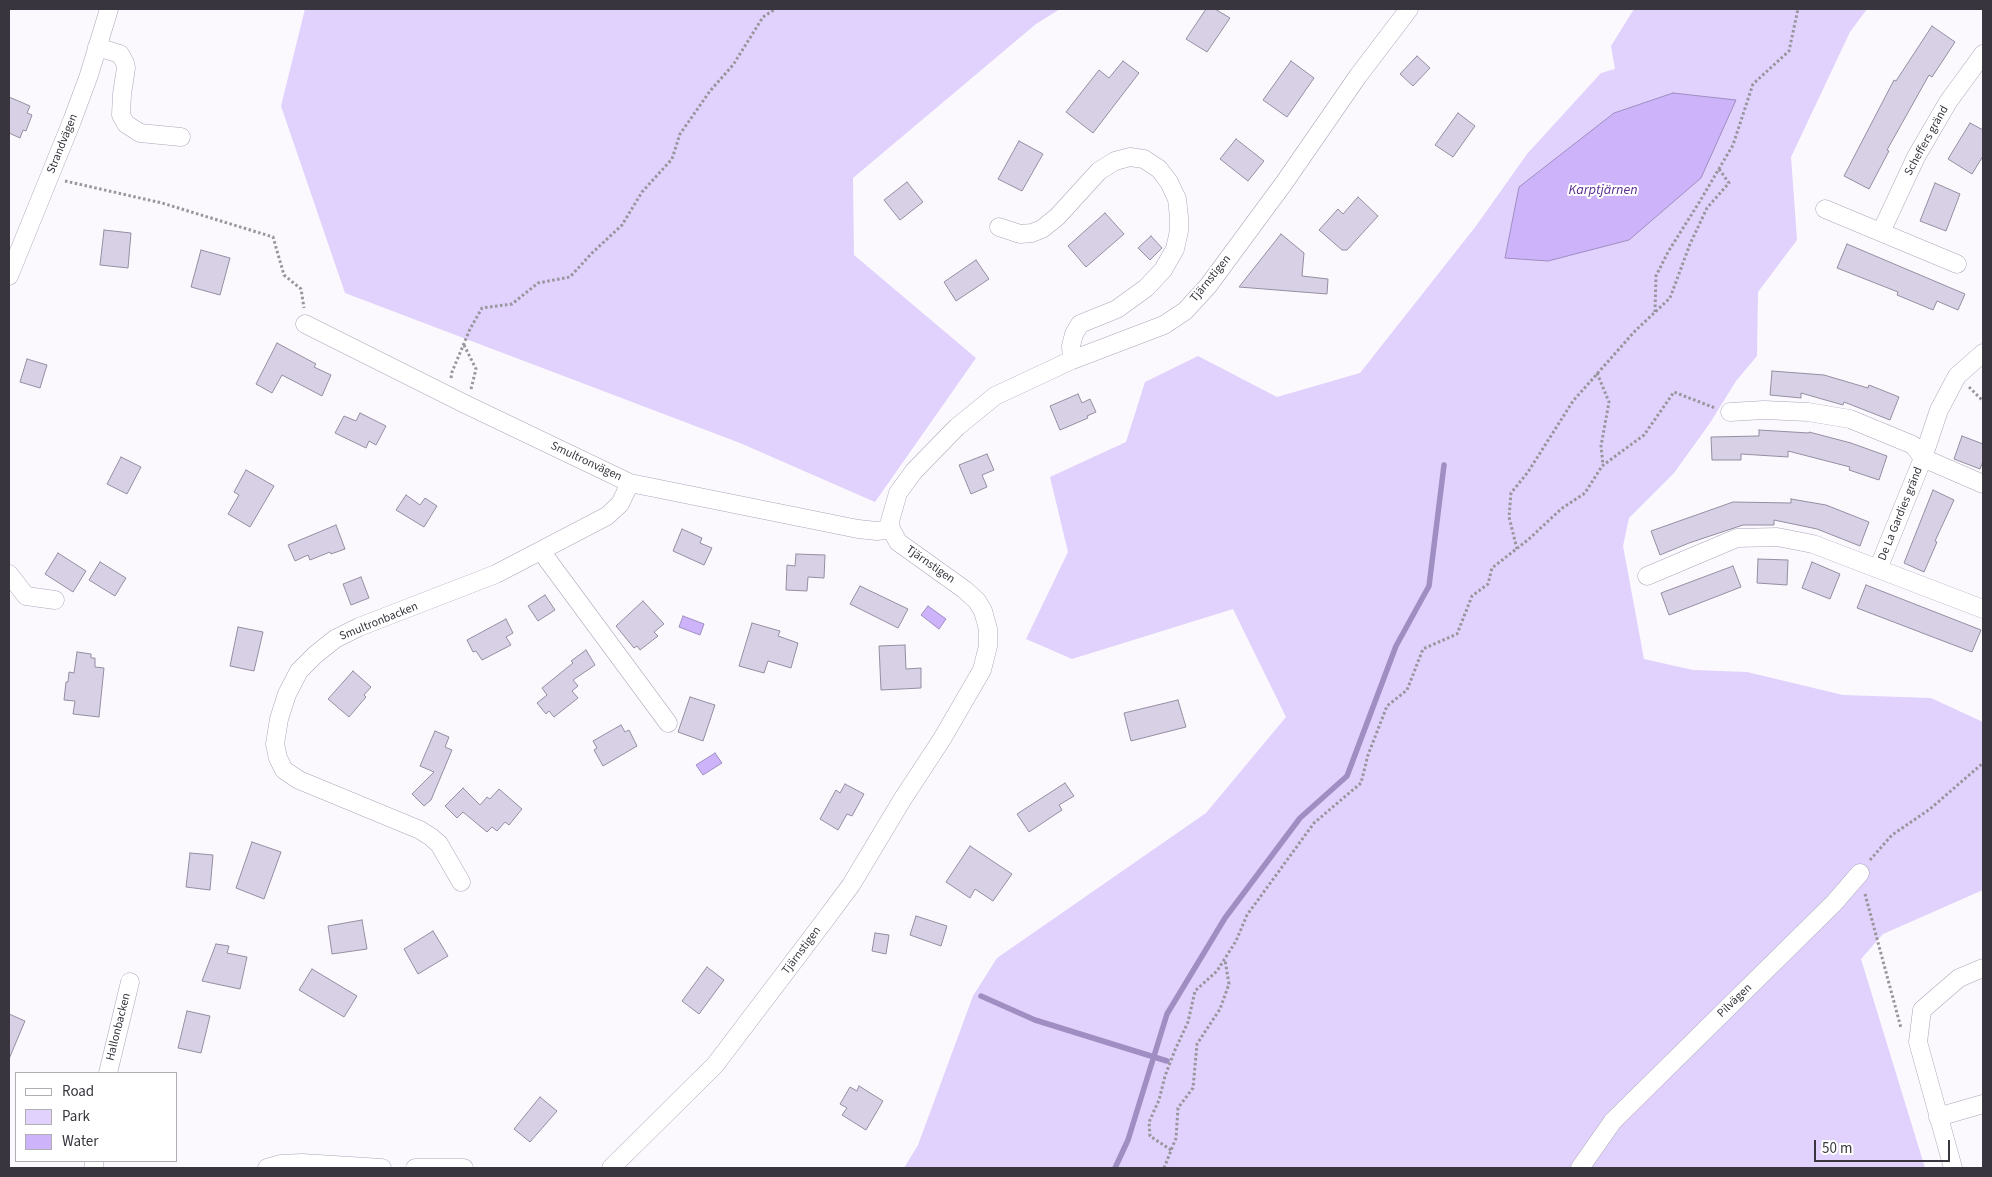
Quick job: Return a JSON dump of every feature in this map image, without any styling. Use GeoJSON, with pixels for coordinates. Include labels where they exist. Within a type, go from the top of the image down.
{"type":"FeatureCollection","features":[{"type":"Feature","properties":{"kind":"street","name":"Strandvägen"},"geometry":{"type":"LineString","coordinates":[[9,276],[15,235],[49,178],[72,121],[109,9]]}},
{"type":"Feature","properties":{"kind":"street","name":"Tjärnstigen"},"geometry":{"type":"LineString","coordinates":[[611,1168],[715,1065],[825,920],[851,885],[902,800],[942,739],[982,670],[988,646],[988,629],[980,606],[966,590],[898,542],[891,529],[891,512],[898,493],[914,471],[957,427],[995,396],[1072,360],[1164,325],[1185,311],[1208,286],[1284,183],[1358,76],[1409,9]]}},
{"type":"Feature","properties":{"kind":"street"},"geometry":{"type":"LineString","coordinates":[[97,47],[120,54],[125,63],[122,120],[133,130],[140,133],[181,137]]}},
{"type":"Feature","properties":{"kind":"street","name":"Scheffers gränd"},"geometry":{"type":"LineString","coordinates":[[1881,232],[1916,157],[1948,102],[1983,54]]}},
{"type":"Feature","properties":{"kind":"street"},"geometry":{"type":"LineString","coordinates":[[999,227],[1020,234],[1032,233],[1042,229],[1057,217],[1099,171],[1115,161],[1130,157],[1144,159],[1159,169],[1169,182],[1177,199],[1179,218],[1179,231],[1175,249],[1163,270],[1146,288],[1117,309],[1080,324],[1074,334],[1071,346],[1072,360]]}},
{"type":"Feature","properties":{"kind":"street"},"geometry":{"type":"LineString","coordinates":[[1825,210],[1957,264]]}},
{"type":"Feature","properties":{"kind":"street","name":"Smultronvägen"},"geometry":{"type":"LineString","coordinates":[[305,324],[630,483],[858,529],[876,531],[891,529]]}},
{"type":"Feature","properties":{"kind":"street","name":"De La Gardies gränd"},"geometry":{"type":"LineString","coordinates":[[1878,569],[1923,458],[1939,410],[1957,376],[1983,353]]}},
{"type":"Feature","properties":{"kind":"street","name":"De La Gardies gränd"},"geometry":{"type":"LineString","coordinates":[[1727,412],[1764,410],[1808,412],[1850,419],[1913,445],[1923,458],[1983,484]]}},
{"type":"Feature","properties":{"kind":"street","name":"Smultronbacken"},"geometry":{"type":"LineString","coordinates":[[462,882],[438,844],[420,830],[299,780],[284,770],[278,758],[275,744],[278,719],[287,694],[299,671],[335,639],[359,627],[496,574],[607,516],[620,504],[630,483]]}},
{"type":"Feature","properties":{"kind":"street","name":"De La Gardies gränd"},"geometry":{"type":"LineString","coordinates":[[1647,576],[1737,538],[1777,537],[1814,544],[1983,609]]}},
{"type":"Feature","properties":{"kind":"street"},"geometry":{"type":"LineString","coordinates":[[541,550],[668,723]]}},
{"type":"Feature","properties":{"kind":"street"},"geometry":{"type":"LineString","coordinates":[[9,574],[26,596],[55,600]]}},
{"type":"Feature","properties":{"kind":"street","name":"Pilvägen"},"geometry":{"type":"LineString","coordinates":[[1580,1168],[1613,1120],[1834,904],[1860,873]]}},
{"type":"Feature","properties":{"kind":"street"},"geometry":{"type":"LineString","coordinates":[[1953,1168],[1918,1042],[1922,1010],[1958,978],[1983,968]]}},
{"type":"Feature","properties":{"kind":"street","name":"Hallonbacken"},"geometry":{"type":"LineString","coordinates":[[108,1072],[130,982]]}},
{"type":"Feature","properties":{"kind":"street"},"geometry":{"type":"LineString","coordinates":[[1938,1117],[1983,1104]]}},
{"type":"Feature","properties":{"kind":"street"},"geometry":{"type":"LineString","coordinates":[[267,1168],[281,1164],[302,1163],[382,1168]]}},
{"type":"Feature","properties":{"kind":"street"},"geometry":{"type":"LineString","coordinates":[[415,1168],[464,1168]]}},
{"type":"Feature","properties":{"kind":"path"},"geometry":{"type":"LineString","coordinates":[[449,396],[452,372],[482,308],[512,304],[538,283],[570,277],[622,225],[642,192],[672,159],[680,134],[710,91],[733,65],[763,17],[775,9]]}},
{"type":"Feature","properties":{"kind":"path"},"geometry":{"type":"LineString","coordinates":[[1654,313],[1656,276],[1686,222],[1733,145],[1753,84],[1789,51],[1798,9]]}},
{"type":"Feature","properties":{"kind":"path"},"geometry":{"type":"LineString","coordinates":[[1517,549],[1509,517],[1511,493],[1528,472],[1573,401],[1635,331],[1670,298],[1690,244],[1707,208],[1728,183],[1720,168]]}},
{"type":"Feature","properties":{"kind":"path"},"geometry":{"type":"LineString","coordinates":[[49,178],[162,203],[273,237],[284,275],[301,289],[304,306]]}},
{"type":"Feature","properties":{"kind":"path"},"geometry":{"type":"LineString","coordinates":[[464,344],[476,369],[466,404]]}},
{"type":"Feature","properties":{"kind":"path"},"geometry":{"type":"LineString","coordinates":[[1598,374],[1609,402],[1601,446],[1603,466]]}},
{"type":"Feature","properties":{"kind":"path"},"geometry":{"type":"LineString","coordinates":[[1171,1150],[1150,1136],[1149,1122],[1159,1100],[1175,1050],[1188,1022],[1195,990],[1217,971],[1236,941],[1247,915],[1314,823],[1361,784],[1368,755],[1388,706],[1407,690],[1423,649],[1457,634],[1472,596],[1488,584],[1492,568],[1517,549],[1560,509],[1585,493],[1603,466],[1644,435],[1674,392],[1727,412]]}},
{"type":"Feature","properties":{"kind":"path"},"geometry":{"type":"LineString","coordinates":[[1903,1035],[1860,873],[1892,835],[1930,809],[1983,763]]}},
{"type":"Feature","properties":{"kind":"path"},"geometry":{"type":"LineString","coordinates":[[1164,1168],[1176,1138],[1178,1108],[1193,1088],[1197,1044],[1220,1009],[1229,984],[1225,959]]}},
{"type":"Feature","properties":{"kind":"green space"},"geometry":{"type":"Polygon","coordinates":[[[305,9],[1060,9],[1036,24],[853,178],[854,255],[976,358],[875,502],[740,443],[345,293],[281,106],[305,9]]]}},
{"type":"Feature","properties":{"kind":"green space"},"geometry":{"type":"Polygon","coordinates":[[[1634,9],[1867,9],[1850,32],[1791,157],[1797,240],[1758,292],[1757,356],[1736,381],[1710,423],[1674,473],[1629,518],[1623,546],[1644,659],[1693,670],[1747,672],[1843,695],[1931,698],[1983,722],[1983,890],[1883,934],[1861,959],[1925,1168],[904,1168],[918,1145],[973,996],[997,958],[1206,813],[1286,717],[1233,609],[1072,659],[1026,639],[1068,552],[1050,477],[1126,442],[1145,382],[1198,356],[1277,397],[1360,373],[1476,226],[1527,154],[1601,73],[1615,69],[1611,46],[1634,9]]]}},
{"type":"Feature","properties":{"kind":"water","name":"Karptjärnen"},"geometry":{"type":"Polygon","coordinates":[[[1673,93],[1736,100],[1701,178],[1629,240],[1548,261],[1505,258],[1519,187],[1614,113],[1673,93]]]}},
{"type":"Feature","properties":{"kind":"water"},"geometry":{"type":"Polygon","coordinates":[[[928,606],[946,619],[939,629],[921,615],[928,606]]]}},
{"type":"Feature","properties":{"kind":"water"},"geometry":{"type":"Polygon","coordinates":[[[683,616],[704,624],[700,635],[679,627],[683,616]]]}},
{"type":"Feature","properties":{"kind":"water"},"geometry":{"type":"Polygon","coordinates":[[[715,753],[722,763],[703,775],[696,765],[715,753]]]}},
{"type":"Feature","properties":{"kind":"building"},"geometry":{"type":"Polygon","coordinates":[[[1206,9],[1215,9],[1230,18],[1207,52],[1186,39],[1206,9]]]}},
{"type":"Feature","properties":{"kind":"building"},"geometry":{"type":"Polygon","coordinates":[[[1932,26],[1955,42],[1932,77],[1929,75],[1887,150],[1889,151],[1869,189],[1844,176],[1894,80],[1896,81],[1932,26]]]}},
{"type":"Feature","properties":{"kind":"building"},"geometry":{"type":"Polygon","coordinates":[[[1417,56],[1430,68],[1413,86],[1400,74],[1417,56]]]}},
{"type":"Feature","properties":{"kind":"building"},"geometry":{"type":"Polygon","coordinates":[[[1123,61],[1139,73],[1093,133],[1066,112],[1099,70],[1109,78],[1123,61]]]}},
{"type":"Feature","properties":{"kind":"building"},"geometry":{"type":"Polygon","coordinates":[[[1291,61],[1314,78],[1287,117],[1263,100],[1291,61]]]}},
{"type":"Feature","properties":{"kind":"building"},"geometry":{"type":"Polygon","coordinates":[[[9,97],[30,106],[27,113],[32,115],[26,131],[23,130],[20,138],[9,133],[9,97]]]}},
{"type":"Feature","properties":{"kind":"building"},"geometry":{"type":"Polygon","coordinates":[[[1458,113],[1475,126],[1453,157],[1435,145],[1458,113]]]}},
{"type":"Feature","properties":{"kind":"building"},"geometry":{"type":"Polygon","coordinates":[[[1970,123],[1983,130],[1983,156],[1972,174],[1948,159],[1970,123]]]}},
{"type":"Feature","properties":{"kind":"building"},"geometry":{"type":"Polygon","coordinates":[[[1236,139],[1264,161],[1248,181],[1220,159],[1236,139]]]}},
{"type":"Feature","properties":{"kind":"building"},"geometry":{"type":"Polygon","coordinates":[[[1019,141],[1043,154],[1022,191],[998,179],[1019,141]]]}},
{"type":"Feature","properties":{"kind":"building"},"geometry":{"type":"Polygon","coordinates":[[[907,182],[923,202],[900,220],[884,200],[907,182]]]}},
{"type":"Feature","properties":{"kind":"building"},"geometry":{"type":"Polygon","coordinates":[[[1935,183],[1960,194],[1946,231],[1920,221],[1935,183]]]}},
{"type":"Feature","properties":{"kind":"building"},"geometry":{"type":"Polygon","coordinates":[[[1358,197],[1378,216],[1347,250],[1342,250],[1319,230],[1338,209],[1343,214],[1358,197]]]}},
{"type":"Feature","properties":{"kind":"building"},"geometry":{"type":"Polygon","coordinates":[[[1105,213],[1124,234],[1086,267],[1068,246],[1105,213]]]}},
{"type":"Feature","properties":{"kind":"building"},"geometry":{"type":"Polygon","coordinates":[[[104,230],[131,233],[128,268],[100,265],[104,230]]]}},
{"type":"Feature","properties":{"kind":"building"},"geometry":{"type":"Polygon","coordinates":[[[1281,234],[1304,253],[1302,276],[1328,279],[1327,294],[1239,287],[1281,234]]]}},
{"type":"Feature","properties":{"kind":"building"},"geometry":{"type":"Polygon","coordinates":[[[1151,236],[1162,248],[1150,260],[1138,248],[1151,236]]]}},
{"type":"Feature","properties":{"kind":"building"},"geometry":{"type":"Polygon","coordinates":[[[1847,244],[1965,294],[1958,310],[1937,301],[1933,310],[1897,295],[1898,292],[1837,268],[1847,244]]]}},
{"type":"Feature","properties":{"kind":"building"},"geometry":{"type":"Polygon","coordinates":[[[201,250],[230,258],[220,295],[191,287],[201,250]]]}},
{"type":"Feature","properties":{"kind":"building"},"geometry":{"type":"Polygon","coordinates":[[[976,260],[989,279],[956,301],[944,282],[976,260]]]}},
{"type":"Feature","properties":{"kind":"building"},"geometry":{"type":"Polygon","coordinates":[[[277,343],[316,364],[314,367],[331,375],[322,396],[282,375],[272,393],[256,384],[277,343]]]}},
{"type":"Feature","properties":{"kind":"building"},"geometry":{"type":"Polygon","coordinates":[[[27,359],[47,365],[40,388],[20,382],[27,359]]]}},
{"type":"Feature","properties":{"kind":"building"},"geometry":{"type":"Polygon","coordinates":[[[1772,371],[1824,375],[1868,388],[1869,385],[1899,397],[1890,420],[1844,402],[1843,405],[1801,393],[1801,398],[1770,395],[1772,371]]]}},
{"type":"Feature","properties":{"kind":"building"},"geometry":{"type":"Polygon","coordinates":[[[1078,394],[1082,403],[1090,399],[1096,412],[1087,416],[1088,418],[1060,430],[1050,406],[1078,394]]]}},
{"type":"Feature","properties":{"kind":"building"},"geometry":{"type":"Polygon","coordinates":[[[360,413],[386,426],[376,445],[369,441],[366,448],[335,433],[344,416],[356,421],[360,413]]]}},
{"type":"Feature","properties":{"kind":"building"},"geometry":{"type":"Polygon","coordinates":[[[1759,430],[1809,432],[1851,443],[1887,456],[1879,480],[1849,470],[1850,467],[1788,451],[1788,457],[1741,454],[1741,460],[1712,460],[1711,437],[1759,436],[1759,430]]]}},
{"type":"Feature","properties":{"kind":"building"},"geometry":{"type":"Polygon","coordinates":[[[1962,436],[1983,444],[1983,461],[1980,469],[1954,459],[1962,436]]]}},
{"type":"Feature","properties":{"kind":"building"},"geometry":{"type":"Polygon","coordinates":[[[987,454],[994,470],[982,475],[987,487],[971,494],[959,465],[987,454]]]}},
{"type":"Feature","properties":{"kind":"building"},"geometry":{"type":"Polygon","coordinates":[[[121,457],[141,467],[127,494],[107,484],[121,457]]]}},
{"type":"Feature","properties":{"kind":"building"},"geometry":{"type":"Polygon","coordinates":[[[246,470],[274,486],[250,527],[228,514],[239,495],[234,492],[246,470]]]}},
{"type":"Feature","properties":{"kind":"building"},"geometry":{"type":"Polygon","coordinates":[[[1933,490],[1954,500],[1935,541],[1937,542],[1924,572],[1904,563],[1933,490]]]}},
{"type":"Feature","properties":{"kind":"building"},"geometry":{"type":"Polygon","coordinates":[[[406,495],[420,505],[425,498],[437,506],[424,527],[396,510],[406,495]]]}},
{"type":"Feature","properties":{"kind":"building"},"geometry":{"type":"Polygon","coordinates":[[[1791,499],[1826,505],[1869,522],[1860,546],[1817,529],[1774,520],[1774,525],[1743,525],[1660,555],[1651,531],[1733,502],[1791,503],[1791,499]]]}},
{"type":"Feature","properties":{"kind":"building"},"geometry":{"type":"Polygon","coordinates":[[[336,525],[345,549],[331,554],[330,552],[310,560],[308,555],[295,561],[288,545],[336,525]]]}},
{"type":"Feature","properties":{"kind":"building"},"geometry":{"type":"Polygon","coordinates":[[[682,529],[702,538],[700,543],[712,548],[704,565],[673,551],[682,529]]]}},
{"type":"Feature","properties":{"kind":"building"},"geometry":{"type":"Polygon","coordinates":[[[58,553],[86,571],[73,592],[45,574],[58,553]]]}},
{"type":"Feature","properties":{"kind":"building"},"geometry":{"type":"Polygon","coordinates":[[[796,554],[825,555],[824,578],[808,577],[807,591],[786,590],[787,565],[795,566],[796,554]]]}},
{"type":"Feature","properties":{"kind":"building"},"geometry":{"type":"Polygon","coordinates":[[[1758,559],[1788,560],[1787,585],[1757,583],[1758,559]]]}},
{"type":"Feature","properties":{"kind":"building"},"geometry":{"type":"Polygon","coordinates":[[[100,562],[126,578],[115,596],[89,580],[100,562]]]}},
{"type":"Feature","properties":{"kind":"building"},"geometry":{"type":"Polygon","coordinates":[[[1812,562],[1840,574],[1830,599],[1802,588],[1812,562]]]}},
{"type":"Feature","properties":{"kind":"building"},"geometry":{"type":"Polygon","coordinates":[[[1733,566],[1741,587],[1669,615],[1661,593],[1733,566]]]}},
{"type":"Feature","properties":{"kind":"building"},"geometry":{"type":"Polygon","coordinates":[[[361,577],[369,598],[351,605],[343,584],[361,577]]]}},
{"type":"Feature","properties":{"kind":"building"},"geometry":{"type":"Polygon","coordinates":[[[1866,585],[1981,630],[1972,652],[1857,608],[1866,585]]]}},
{"type":"Feature","properties":{"kind":"building"},"geometry":{"type":"Polygon","coordinates":[[[860,586],[908,609],[898,628],[850,604],[860,586]]]}},
{"type":"Feature","properties":{"kind":"building"},"geometry":{"type":"Polygon","coordinates":[[[545,595],[555,610],[538,621],[528,606],[545,595]]]}},
{"type":"Feature","properties":{"kind":"building"},"geometry":{"type":"Polygon","coordinates":[[[643,601],[664,624],[654,632],[658,636],[640,650],[637,646],[634,648],[616,626],[643,601]]]}},
{"type":"Feature","properties":{"kind":"building"},"geometry":{"type":"Polygon","coordinates":[[[506,619],[513,633],[506,637],[511,645],[482,660],[476,651],[473,652],[467,640],[506,619]]]}},
{"type":"Feature","properties":{"kind":"building"},"geometry":{"type":"Polygon","coordinates":[[[752,623],[780,631],[778,636],[798,643],[791,668],[768,661],[764,673],[739,666],[752,623]]]}},
{"type":"Feature","properties":{"kind":"building"},"geometry":{"type":"Polygon","coordinates":[[[238,627],[263,632],[254,671],[230,666],[238,627]]]}},
{"type":"Feature","properties":{"kind":"building"},"geometry":{"type":"Polygon","coordinates":[[[905,645],[906,669],[921,668],[921,688],[881,690],[879,646],[905,645]]]}},
{"type":"Feature","properties":{"kind":"building"},"geometry":{"type":"Polygon","coordinates":[[[586,650],[595,665],[573,680],[578,686],[572,691],[578,698],[554,717],[549,711],[546,714],[537,703],[547,695],[542,688],[586,650]]]}},
{"type":"Feature","properties":{"kind":"building"},"geometry":{"type":"Polygon","coordinates":[[[77,652],[91,654],[91,658],[95,658],[95,667],[104,668],[99,717],[73,714],[75,701],[64,700],[66,682],[68,682],[69,672],[74,673],[77,652]]]}},
{"type":"Feature","properties":{"kind":"building"},"geometry":{"type":"Polygon","coordinates":[[[353,671],[371,687],[364,695],[366,697],[349,717],[328,699],[353,671]]]}},
{"type":"Feature","properties":{"kind":"building"},"geometry":{"type":"Polygon","coordinates":[[[690,697],[715,705],[703,741],[678,732],[690,697]]]}},
{"type":"Feature","properties":{"kind":"building"},"geometry":{"type":"Polygon","coordinates":[[[1178,700],[1186,727],[1131,741],[1124,713],[1178,700]]]}},
{"type":"Feature","properties":{"kind":"building"},"geometry":{"type":"Polygon","coordinates":[[[621,725],[625,732],[629,730],[637,746],[603,766],[594,750],[597,748],[593,741],[621,725]]]}},
{"type":"Feature","properties":{"kind":"building"},"geometry":{"type":"Polygon","coordinates":[[[435,731],[449,737],[445,747],[452,750],[431,800],[424,806],[412,794],[434,772],[420,766],[435,731]]]}},
{"type":"Feature","properties":{"kind":"building"},"geometry":{"type":"Polygon","coordinates":[[[1065,783],[1074,796],[1059,805],[1062,810],[1029,832],[1017,814],[1065,783]]]}},
{"type":"Feature","properties":{"kind":"building"},"geometry":{"type":"Polygon","coordinates":[[[845,784],[864,794],[852,816],[847,814],[838,830],[820,819],[836,790],[840,793],[845,784]]]}},
{"type":"Feature","properties":{"kind":"building"},"geometry":{"type":"Polygon","coordinates":[[[463,788],[480,805],[487,797],[490,799],[499,789],[522,809],[509,825],[505,822],[497,831],[492,827],[487,832],[463,812],[457,818],[445,806],[463,788]]]}},
{"type":"Feature","properties":{"kind":"building"},"geometry":{"type":"Polygon","coordinates":[[[252,842],[281,852],[264,899],[236,888],[252,842]]]}},
{"type":"Feature","properties":{"kind":"building"},"geometry":{"type":"Polygon","coordinates":[[[970,846],[1012,874],[993,901],[975,889],[970,898],[946,882],[970,846]]]}},
{"type":"Feature","properties":{"kind":"building"},"geometry":{"type":"Polygon","coordinates":[[[190,853],[213,855],[210,890],[186,887],[190,853]]]}},
{"type":"Feature","properties":{"kind":"building"},"geometry":{"type":"Polygon","coordinates":[[[916,916],[947,926],[941,946],[910,935],[916,916]]]}},
{"type":"Feature","properties":{"kind":"building"},"geometry":{"type":"Polygon","coordinates":[[[362,920],[367,949],[332,954],[328,926],[362,920]]]}},
{"type":"Feature","properties":{"kind":"building"},"geometry":{"type":"Polygon","coordinates":[[[433,931],[448,956],[418,974],[404,949],[433,931]]]}},
{"type":"Feature","properties":{"kind":"building"},"geometry":{"type":"Polygon","coordinates":[[[875,933],[889,935],[886,954],[872,951],[875,933]]]}},
{"type":"Feature","properties":{"kind":"building"},"geometry":{"type":"Polygon","coordinates":[[[216,944],[229,946],[227,953],[247,957],[240,989],[202,981],[216,944]]]}},
{"type":"Feature","properties":{"kind":"building"},"geometry":{"type":"Polygon","coordinates":[[[707,967],[724,980],[699,1014],[682,1001],[707,967]]]}},
{"type":"Feature","properties":{"kind":"building"},"geometry":{"type":"Polygon","coordinates":[[[312,969],[357,996],[344,1017],[299,990],[312,969]]]}},
{"type":"Feature","properties":{"kind":"building"},"geometry":{"type":"Polygon","coordinates":[[[187,1011],[210,1016],[201,1053],[178,1048],[187,1011]]]}},
{"type":"Feature","properties":{"kind":"building"},"geometry":{"type":"Polygon","coordinates":[[[9,1014],[25,1021],[9,1059],[9,1014]]]}},
{"type":"Feature","properties":{"kind":"building"},"geometry":{"type":"Polygon","coordinates":[[[859,1086],[883,1101],[866,1130],[842,1115],[847,1108],[840,1104],[850,1087],[857,1091],[859,1086]]]}},
{"type":"Feature","properties":{"kind":"building"},"geometry":{"type":"Polygon","coordinates":[[[540,1097],[557,1111],[530,1142],[514,1129],[540,1097]]]}},
{"type":"Feature","properties":{"kind":"waterway"},"geometry":{"type":"LineString","coordinates":[[1115,1168],[1128,1140],[1167,1014],[1225,918],[1300,818],[1347,776],[1396,646],[1429,586],[1444,465]]}},
{"type":"Feature","properties":{"kind":"waterway"},"geometry":{"type":"LineString","coordinates":[[981,996],[1035,1020],[1167,1061]]}}]}
